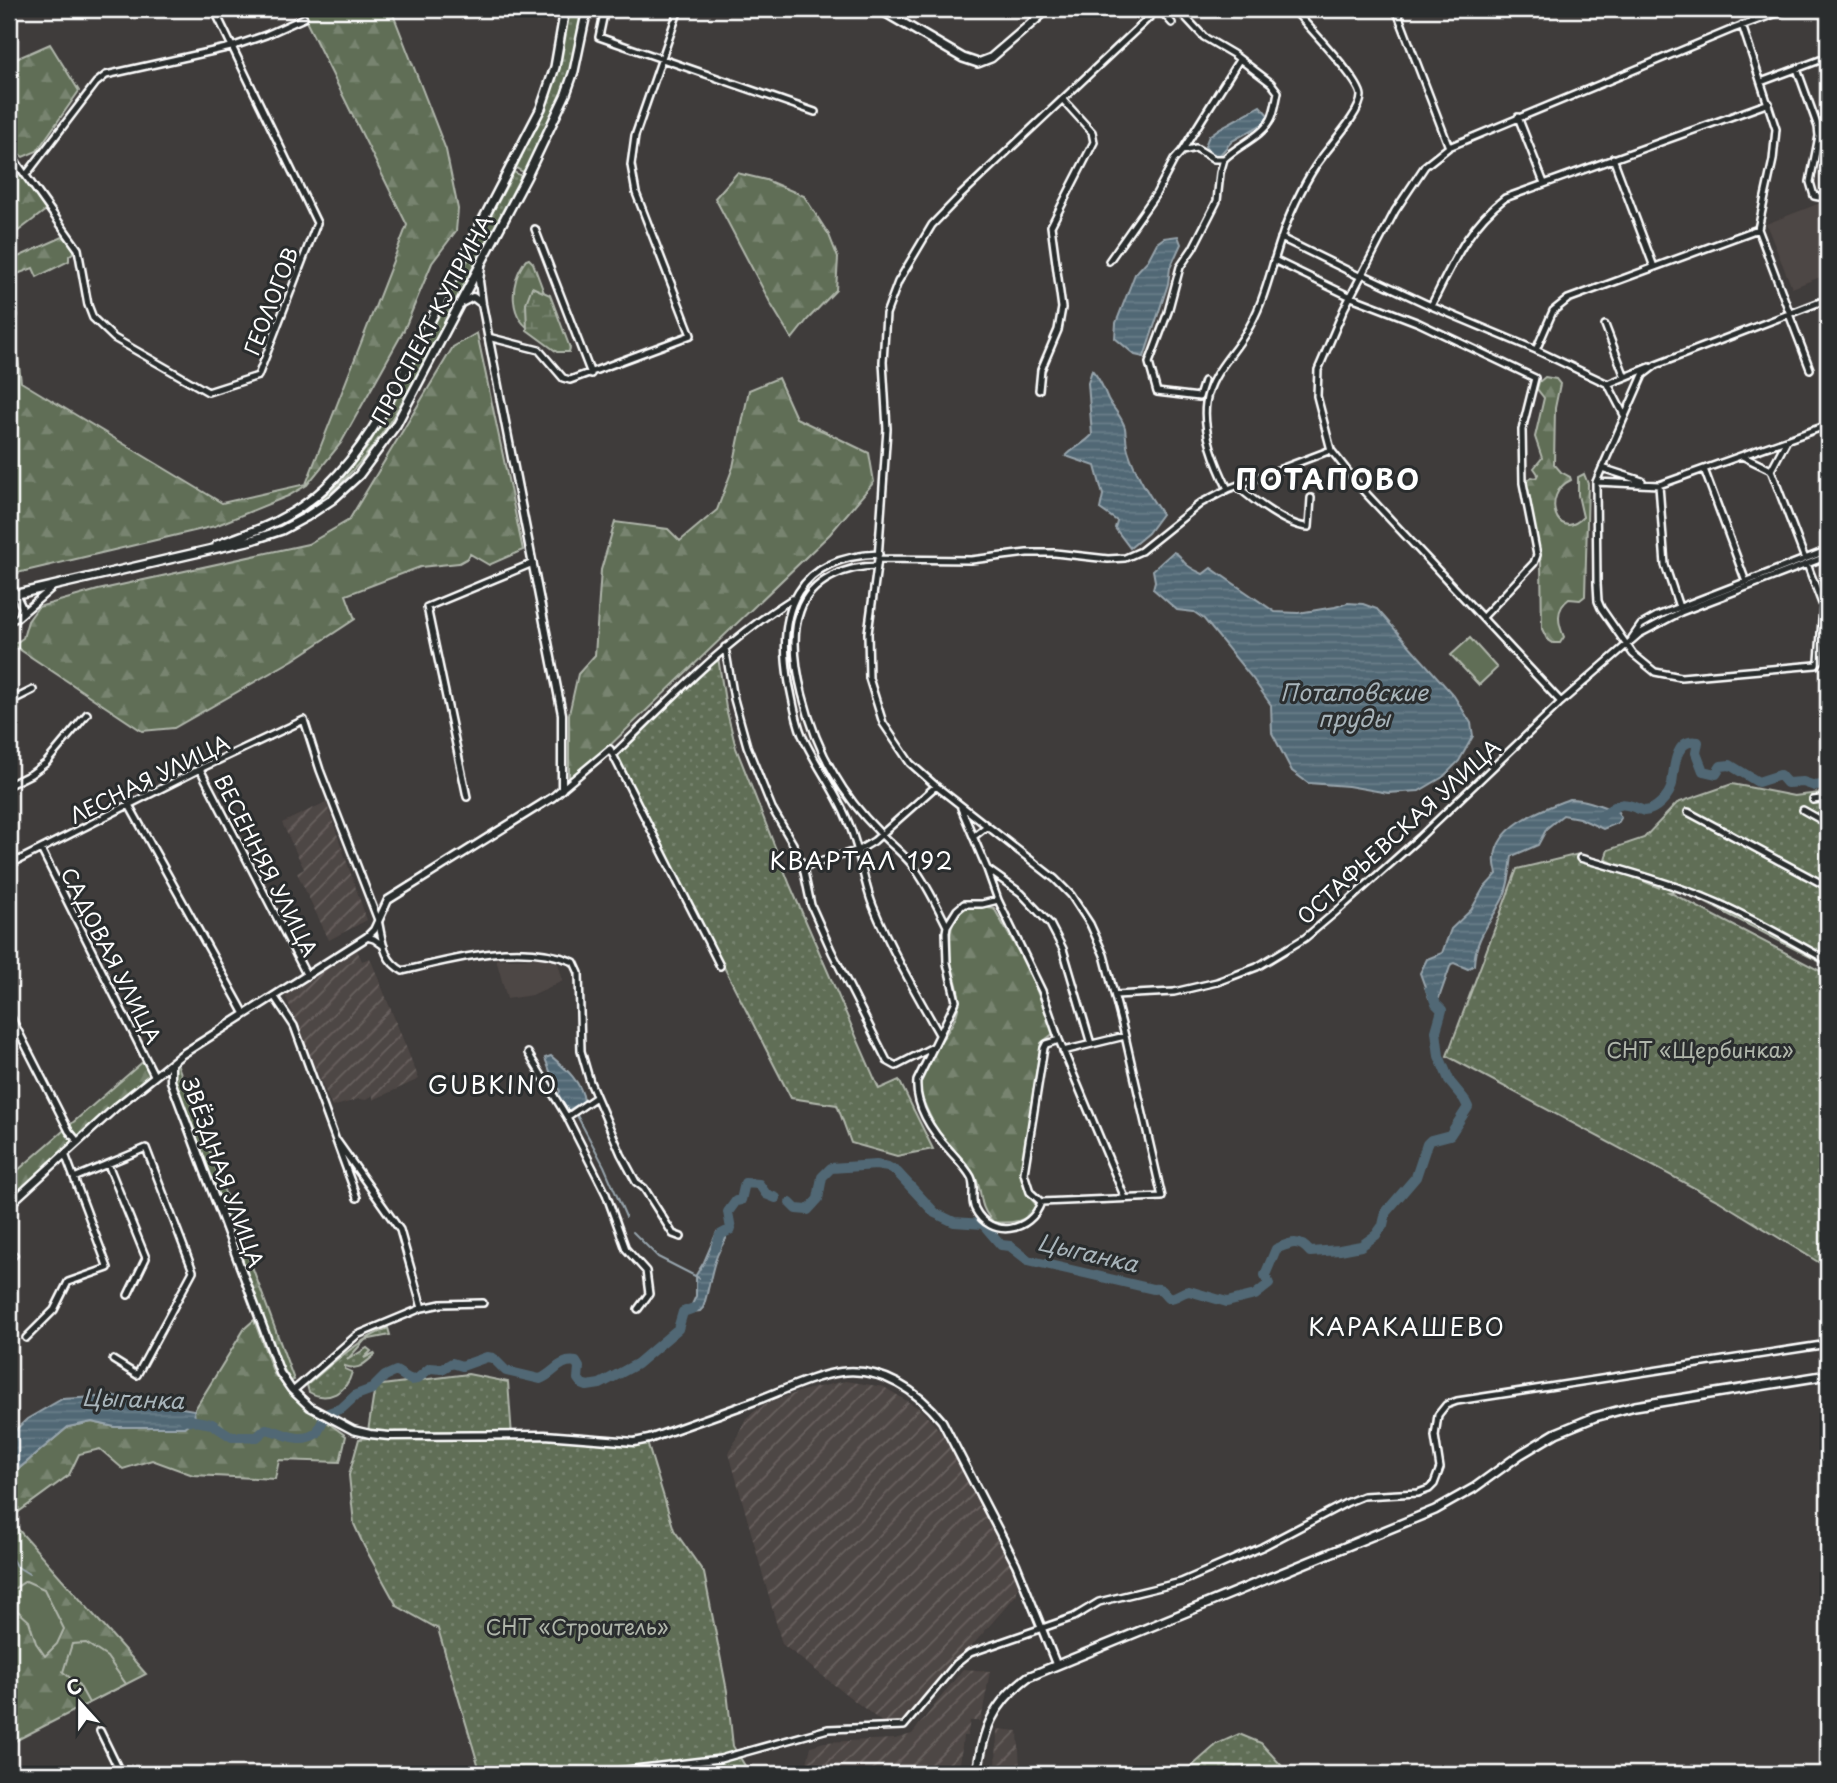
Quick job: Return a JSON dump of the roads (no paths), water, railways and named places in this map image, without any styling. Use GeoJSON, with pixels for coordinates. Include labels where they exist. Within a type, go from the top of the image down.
{"type":"FeatureCollection","features":[{"type":"Feature","properties":{"kind":"main road","name":"ПРОСПЕКТ КУПРИНА"},"geometry":{"type":"LineString","coordinates":[[203,551],[251,533],[302,507],[326,488],[366,440],[541,108],[556,62],[565,9]]}},
{"type":"Feature","properties":{"kind":"main road","name":"ПРОСПЕКТ КУПРИНА"},"geometry":{"type":"LineString","coordinates":[[13,595],[252,540],[282,530],[333,499],[359,475],[396,425],[566,94],[574,71],[587,9]]}},
{"type":"Feature","properties":{"kind":"main road"},"geometry":{"type":"LineString","coordinates":[[879,9],[976,63],[984,62],[1048,9]]}},
{"type":"Feature","properties":{"kind":"main road"},"geometry":{"type":"LineString","coordinates":[[977,1774],[982,1744],[996,1708],[1009,1691],[1028,1677],[1435,1510],[1474,1488],[1544,1440],[1595,1417],[1635,1406],[1828,1376]]}},
{"type":"Feature","properties":{"kind":"street","name":"ГЕОЛОГОВ"},"geometry":{"type":"LineString","coordinates":[[9,152],[78,249],[88,305],[100,327],[114,338],[208,392],[258,376],[317,223],[214,9]]}},
{"type":"Feature","properties":{"kind":"street"},"geometry":{"type":"LineString","coordinates":[[605,9],[598,37],[816,111]]}},
{"type":"Feature","properties":{"kind":"street"},"geometry":{"type":"LineString","coordinates":[[488,337],[538,350],[566,380],[575,380],[691,335],[636,193],[632,173],[633,143],[679,9]]}},
{"type":"Feature","properties":{"kind":"street"},"geometry":{"type":"LineString","coordinates":[[1178,9],[1204,37],[1233,54],[1271,83],[1278,92],[1272,118],[1264,130],[1235,148],[1224,159],[1217,201],[1180,267],[1168,312],[1149,363],[1157,391],[1199,397],[1204,380]]}},
{"type":"Feature","properties":{"kind":"street"},"geometry":{"type":"LineString","coordinates":[[1228,489],[1211,444],[1205,413],[1206,398],[1214,377],[1245,334],[1261,304],[1281,238],[1313,169],[1353,115],[1362,94],[1355,79],[1293,9]]}},
{"type":"Feature","properties":{"kind":"street"},"geometry":{"type":"LineString","coordinates":[[1396,9],[1449,147]]}},
{"type":"Feature","properties":{"kind":"street"},"geometry":{"type":"LineString","coordinates":[[1561,702],[1364,492],[1331,450],[1317,396],[1318,370],[1361,276],[1408,188],[1425,166],[1449,147],[1742,25],[1788,9]]}},
{"type":"Feature","properties":{"kind":"street"},"geometry":{"type":"LineString","coordinates":[[1059,1040],[1046,1044],[1044,1048],[1024,1173],[1030,1192],[1041,1202],[1162,1196],[1115,995],[1104,955],[1090,924],[1071,895],[1055,879],[936,786],[911,763],[883,723],[869,678],[868,633],[878,560],[887,429],[883,362],[886,314],[898,282],[932,225],[1155,12],[1163,13],[1172,23]]}},
{"type":"Feature","properties":{"kind":"street"},"geometry":{"type":"LineString","coordinates":[[26,175],[96,83],[106,75],[231,47],[304,18]]}},
{"type":"Feature","properties":{"kind":"street"},"geometry":{"type":"LineString","coordinates":[[1742,25],[1776,129],[1773,160],[1758,229],[1810,369]]}},
{"type":"Feature","properties":{"kind":"street"},"geometry":{"type":"LineString","coordinates":[[1761,82],[1828,57]]}},
{"type":"Feature","properties":{"kind":"street"},"geometry":{"type":"LineString","coordinates":[[1109,261],[1156,194],[1174,160],[1239,60]]}},
{"type":"Feature","properties":{"kind":"street"},"geometry":{"type":"LineString","coordinates":[[1797,69],[1819,136],[1810,190],[1814,196],[1828,194]]}},
{"type":"Feature","properties":{"kind":"street"},"geometry":{"type":"LineString","coordinates":[[1039,390],[1041,370],[1058,330],[1062,307],[1051,226],[1094,142],[1092,132],[1063,100]]}},
{"type":"Feature","properties":{"kind":"street"},"geometry":{"type":"LineString","coordinates":[[1431,306],[1467,235],[1489,210],[1505,198],[1769,103]]}},
{"type":"Feature","properties":{"kind":"street"},"geometry":{"type":"LineString","coordinates":[[1518,117],[1544,183]]}},
{"type":"Feature","properties":{"kind":"street"},"geometry":{"type":"LineString","coordinates":[[1182,151],[1196,148],[1214,159],[1224,159]]}},
{"type":"Feature","properties":{"kind":"street"},"geometry":{"type":"LineString","coordinates":[[1613,158],[1654,267]]}},
{"type":"Feature","properties":{"kind":"street"},"geometry":{"type":"LineString","coordinates":[[535,229],[591,374]]}},
{"type":"Feature","properties":{"kind":"street"},"geometry":{"type":"LineString","coordinates":[[1536,350],[1553,311],[1562,303],[1758,229]]}},
{"type":"Feature","properties":{"kind":"street"},"geometry":{"type":"LineString","coordinates":[[1281,238],[1608,384],[1624,415]]}},
{"type":"Feature","properties":{"kind":"street"},"geometry":{"type":"LineString","coordinates":[[484,257],[479,281],[482,304],[562,714],[562,789]]}},
{"type":"Feature","properties":{"kind":"street"},"geometry":{"type":"LineString","coordinates":[[1274,260],[1351,297],[1419,323],[1535,378],[1522,430],[1523,483],[1536,555],[1534,563],[1483,617]]}},
{"type":"Feature","properties":{"kind":"street"},"geometry":{"type":"LineString","coordinates":[[460,304],[473,296],[482,304]]}},
{"type":"Feature","properties":{"kind":"street"},"geometry":{"type":"LineString","coordinates":[[1608,384],[1828,299]]}},
{"type":"Feature","properties":{"kind":"street"},"geometry":{"type":"LineString","coordinates":[[1605,325],[1625,377]]}},
{"type":"Feature","properties":{"kind":"street"},"geometry":{"type":"LineString","coordinates":[[1656,365],[1643,375],[1596,482],[1598,601],[1628,642],[1633,654],[1655,672],[1681,677],[1816,665],[1819,661],[1824,606],[1771,470],[1742,456]]}},
{"type":"Feature","properties":{"kind":"street"},"geometry":{"type":"LineString","coordinates":[[1602,468],[1659,485],[1828,425]]}},
{"type":"Feature","properties":{"kind":"street"},"geometry":{"type":"LineString","coordinates":[[1771,470],[1787,440]]}},
{"type":"Feature","properties":{"kind":"street"},"geometry":{"type":"LineString","coordinates":[[939,1034],[874,907],[859,850],[839,802],[824,780],[806,743],[794,710],[786,667],[785,633],[789,608],[795,597],[809,579],[842,558],[971,560],[999,555],[1055,553],[1108,559],[1125,558],[1140,551],[1201,503],[1228,489],[1331,450]]}},
{"type":"Feature","properties":{"kind":"street"},"geometry":{"type":"LineString","coordinates":[[1704,470],[1746,582]]}},
{"type":"Feature","properties":{"kind":"street"},"geometry":{"type":"LineString","coordinates":[[1596,482],[1648,483]]}},
{"type":"Feature","properties":{"kind":"street"},"geometry":{"type":"LineString","coordinates":[[1659,485],[1665,565],[1679,607]]}},
{"type":"Feature","properties":{"kind":"street"},"geometry":{"type":"LineString","coordinates":[[1237,486],[1250,498],[1299,527],[1309,527],[1311,498]]}},
{"type":"Feature","properties":{"kind":"street","name":"ОСТАФЬЕВСКАЯ УЛИЦА"},"geometry":{"type":"LineString","coordinates":[[1115,995],[1174,992],[1217,982],[1257,967],[1305,938],[1419,838],[1628,642],[1681,612],[1828,550]]}},
{"type":"Feature","properties":{"kind":"street","name":"ОСТАФЬЕВСКАЯ УЛИЦА"},"geometry":{"type":"LineString","coordinates":[[1628,642],[1641,625],[1679,607],[1806,561],[1828,556]]}},
{"type":"Feature","properties":{"kind":"street"},"geometry":{"type":"LineString","coordinates":[[878,560],[846,569],[816,587],[800,611],[796,633],[797,666],[811,728],[834,774],[860,811],[914,866],[947,926],[947,963],[956,1002],[917,1081],[916,1092],[922,1110],[937,1137],[972,1178],[976,1211],[984,1220],[1002,1229],[1016,1228],[1037,1215],[1041,1202]]}},
{"type":"Feature","properties":{"kind":"street"},"geometry":{"type":"LineString","coordinates":[[467,797],[428,607],[533,563]]}},
{"type":"Feature","properties":{"kind":"street"},"geometry":{"type":"LineString","coordinates":[[9,580],[13,595],[22,607],[21,613]]}},
{"type":"Feature","properties":{"kind":"street"},"geometry":{"type":"LineString","coordinates":[[9,621],[54,586]]}},
{"type":"Feature","properties":{"kind":"street"},"geometry":{"type":"LineString","coordinates":[[612,755],[725,647],[764,616],[795,597]]}},
{"type":"Feature","properties":{"kind":"street"},"geometry":{"type":"LineString","coordinates":[[725,647],[734,699],[747,746],[772,808],[803,867],[811,905],[887,1061],[896,1066],[933,1046]]}},
{"type":"Feature","properties":{"kind":"street"},"geometry":{"type":"LineString","coordinates":[[9,702],[33,690]]}},
{"type":"Feature","properties":{"kind":"street"},"geometry":{"type":"LineString","coordinates":[[9,785],[46,763],[87,714]]}},
{"type":"Feature","properties":{"kind":"street","name":"ЛЕСНАЯ УЛИЦА"},"geometry":{"type":"LineString","coordinates":[[9,865],[304,720],[320,770],[378,920]]}},
{"type":"Feature","properties":{"kind":"street"},"geometry":{"type":"LineString","coordinates":[[171,1063],[367,937],[388,900],[553,797],[610,749],[720,966]]}},
{"type":"Feature","properties":{"kind":"street","name":"ВЕСЕННЯЯ УЛИЦА"},"geometry":{"type":"LineString","coordinates":[[200,769],[307,976]]}},
{"type":"Feature","properties":{"kind":"street"},"geometry":{"type":"LineString","coordinates":[[803,867],[859,850],[881,835],[936,786]]}},
{"type":"Feature","properties":{"kind":"street"},"geometry":{"type":"LineString","coordinates":[[1813,800],[1828,798]]}},
{"type":"Feature","properties":{"kind":"street"},"geometry":{"type":"LineString","coordinates":[[129,805],[244,1014]]}},
{"type":"Feature","properties":{"kind":"street"},"geometry":{"type":"LineString","coordinates":[[960,805],[998,900],[1042,991],[1063,1051],[1125,1198]]}},
{"type":"Feature","properties":{"kind":"street"},"geometry":{"type":"LineString","coordinates":[[1803,810],[1828,824]]}},
{"type":"Feature","properties":{"kind":"street"},"geometry":{"type":"LineString","coordinates":[[1688,812],[1828,887]]}},
{"type":"Feature","properties":{"kind":"street"},"geometry":{"type":"LineString","coordinates":[[973,837],[987,826]]}},
{"type":"Feature","properties":{"kind":"street","name":"САДОВАЯ УЛИЦА"},"geometry":{"type":"LineString","coordinates":[[41,849],[154,1076]]}},
{"type":"Feature","properties":{"kind":"street"},"geometry":{"type":"LineString","coordinates":[[1580,858],[1675,886],[1717,903],[1768,927],[1828,961]]}},
{"type":"Feature","properties":{"kind":"street"},"geometry":{"type":"LineString","coordinates":[[987,869],[1021,893],[1049,924],[1063,949],[1091,1044]]}},
{"type":"Feature","properties":{"kind":"street"},"geometry":{"type":"LineString","coordinates":[[947,926],[964,904],[982,904],[998,900]]}},
{"type":"Feature","properties":{"kind":"street"},"geometry":{"type":"LineString","coordinates":[[378,920],[392,965],[403,971],[455,958],[494,953],[540,953],[574,962],[579,973],[581,1052],[596,1097],[636,1182],[644,1188],[673,1234],[681,1237]]}},
{"type":"Feature","properties":{"kind":"street"},"geometry":{"type":"LineString","coordinates":[[367,937],[384,946]]}},
{"type":"Feature","properties":{"kind":"street"},"geometry":{"type":"LineString","coordinates":[[274,996],[294,1026],[357,1198]]}},
{"type":"Feature","properties":{"kind":"street"},"geometry":{"type":"LineString","coordinates":[[9,1013],[69,1131],[78,1142]]}},
{"type":"Feature","properties":{"kind":"street"},"geometry":{"type":"LineString","coordinates":[[1063,1051],[1125,1036]]}},
{"type":"Feature","properties":{"kind":"street"},"geometry":{"type":"LineString","coordinates":[[528,1053],[567,1117],[606,1194],[626,1249],[646,1271],[649,1294],[638,1308]]}},
{"type":"Feature","properties":{"kind":"street","name":"ЗВЁЗДНАЯ УЛИЦА"},"geometry":{"type":"LineString","coordinates":[[9,1205],[171,1063]]}},
{"type":"Feature","properties":{"kind":"street","name":"ЗВЁЗДНАЯ УЛИЦА"},"geometry":{"type":"LineString","coordinates":[[171,1063],[171,1081],[280,1373],[293,1391],[310,1407],[353,1430],[389,1436],[545,1434],[634,1442],[841,1372],[865,1373],[887,1378],[927,1401],[942,1421],[1016,1564],[1056,1664]]}},
{"type":"Feature","properties":{"kind":"street"},"geometry":{"type":"LineString","coordinates":[[154,1076],[171,1081]]}},
{"type":"Feature","properties":{"kind":"street"},"geometry":{"type":"LineString","coordinates":[[567,1117],[596,1097]]}},
{"type":"Feature","properties":{"kind":"street"},"geometry":{"type":"LineString","coordinates":[[337,1141],[400,1230],[422,1308]]}},
{"type":"Feature","properties":{"kind":"street"},"geometry":{"type":"LineString","coordinates":[[74,1178],[146,1149],[193,1271],[137,1374],[113,1360]]}},
{"type":"Feature","properties":{"kind":"street"},"geometry":{"type":"LineString","coordinates":[[26,1338],[54,1310],[68,1282],[108,1268],[65,1154]]}},
{"type":"Feature","properties":{"kind":"street"},"geometry":{"type":"LineString","coordinates":[[108,1164],[146,1258],[128,1295]]}},
{"type":"Feature","properties":{"kind":"street"},"geometry":{"type":"LineString","coordinates":[[293,1391],[357,1335],[422,1308],[441,1304],[483,1303]]}},
{"type":"Feature","properties":{"kind":"street"},"geometry":{"type":"LineString","coordinates":[[592,1774],[720,1759],[828,1728],[904,1726],[956,1664],[970,1653],[1074,1618],[1100,1602],[1181,1582],[1262,1547],[1363,1496],[1418,1493],[1429,1489],[1440,1468],[1435,1436],[1437,1415],[1445,1406],[1457,1401],[1828,1344]]}},
{"type":"Feature","properties":{"kind":"street"},"geometry":{"type":"LineString","coordinates":[[100,1731],[121,1774]]}},
{"type":"Feature","properties":{"kind":"water"},"geometry":{"type":"Polygon","coordinates":[[[1260,106],[1268,115],[1263,124],[1232,141],[1219,156],[1213,155],[1205,146],[1209,136],[1220,128],[1260,106]]]}},
{"type":"Feature","properties":{"kind":"water"},"geometry":{"type":"Polygon","coordinates":[[[1178,236],[1181,244],[1170,268],[1168,284],[1144,357],[1135,355],[1115,338],[1116,323],[1135,274],[1148,260],[1157,243],[1164,238],[1178,236]]]}},
{"type":"Feature","properties":{"kind":"water"},"geometry":{"type":"Polygon","coordinates":[[[1092,370],[1122,420],[1134,467],[1162,514],[1148,533],[1130,548],[1115,528],[1117,521],[1100,509],[1103,495],[1095,466],[1066,456],[1092,435],[1088,383],[1092,370]]]}},
{"type":"Feature","properties":{"kind":"water","name":"Потаповские пруды"},"geometry":{"type":"Polygon","coordinates":[[[1173,552],[1188,566],[1203,574],[1211,568],[1275,612],[1298,613],[1348,603],[1377,609],[1454,696],[1471,723],[1473,736],[1459,761],[1443,777],[1419,791],[1388,793],[1308,783],[1292,771],[1272,733],[1271,705],[1253,679],[1204,619],[1194,612],[1177,610],[1153,589],[1153,570],[1173,552]]]}},
{"type":"Feature","properties":{"kind":"water"},"geometry":{"type":"Polygon","coordinates":[[[1569,799],[1600,805],[1618,812],[1621,818],[1618,823],[1603,829],[1579,818],[1563,815],[1547,828],[1538,845],[1512,856],[1506,890],[1480,938],[1474,965],[1468,969],[1451,964],[1439,998],[1429,998],[1420,973],[1427,959],[1442,953],[1451,929],[1471,910],[1483,889],[1497,874],[1495,858],[1504,836],[1523,819],[1569,799]]]}},
{"type":"Feature","properties":{"kind":"water"},"geometry":{"type":"Polygon","coordinates":[[[551,1056],[572,1076],[583,1094],[584,1101],[567,1111],[557,1097],[560,1091],[545,1058],[551,1056]]]}},
{"type":"Feature","properties":{"kind":"water"},"geometry":{"type":"Polygon","coordinates":[[[717,1232],[726,1239],[714,1264],[703,1308],[700,1311],[684,1313],[683,1310],[690,1309],[696,1296],[696,1275],[717,1232]]]}},
{"type":"Feature","properties":{"kind":"water"},"geometry":{"type":"Polygon","coordinates":[[[114,1396],[194,1410],[195,1419],[184,1427],[115,1427],[92,1422],[68,1427],[9,1477],[9,1436],[27,1419],[62,1399],[114,1396]]]}},
{"type":"Feature","properties":{"kind":"waterway","name":"Цыганка"},"geometry":{"type":"LineString","coordinates":[[1601,816],[1621,804],[1644,811],[1657,806],[1671,789],[1680,749],[1690,742],[1698,742],[1696,753],[1703,771],[1716,774],[1721,766],[1730,765],[1758,782],[1780,775],[1787,783],[1803,782],[1815,786],[1828,784]]}},
{"type":"Feature","properties":{"kind":"waterway","name":"Цыганка"},"geometry":{"type":"LineString","coordinates":[[790,1203],[796,1209],[808,1210],[818,1199],[822,1177],[831,1168],[876,1165],[888,1167],[897,1172],[935,1213],[954,1222],[983,1224],[1001,1245],[1010,1246],[1028,1260],[1159,1289],[1169,1298],[1189,1291],[1227,1302],[1255,1295],[1269,1284],[1265,1275],[1276,1249],[1298,1243],[1310,1252],[1340,1250],[1361,1246],[1376,1235],[1383,1225],[1386,1212],[1416,1177],[1427,1144],[1431,1140],[1450,1135],[1468,1107],[1450,1082],[1439,1056],[1436,1031],[1442,1010],[1436,1004],[1430,989]]}},
{"type":"Feature","properties":{"kind":"waterway"},"geometry":{"type":"LineString","coordinates":[[573,1108],[604,1166],[626,1217]]}},
{"type":"Feature","properties":{"kind":"waterway","name":"Цыганка"},"geometry":{"type":"LineString","coordinates":[[716,1247],[720,1235],[731,1229],[728,1212],[736,1201],[741,1200],[745,1183],[759,1184],[766,1194],[776,1198]]}},
{"type":"Feature","properties":{"kind":"waterway"},"geometry":{"type":"LineString","coordinates":[[633,1232],[658,1257],[699,1278]]}},
{"type":"Feature","properties":{"kind":"waterway","name":"Цыганка"},"geometry":{"type":"LineString","coordinates":[[184,1419],[212,1424],[232,1437],[257,1437],[266,1429],[304,1438],[317,1433],[326,1414],[342,1408],[356,1395],[372,1389],[385,1376],[396,1371],[411,1380],[417,1379],[430,1368],[442,1369],[452,1363],[462,1366],[487,1357],[493,1358],[506,1371],[540,1379],[565,1363],[576,1362],[579,1367],[578,1379],[582,1384],[600,1384],[637,1364],[678,1329],[683,1312],[694,1308]]}},
{"type":"Feature","properties":{"kind":"waterway"},"geometry":{"type":"LineString","coordinates":[[9,1554],[16,1566],[29,1574]]}},
{"type":"Feature","properties":{"kind":"district","name":"ПОТАПОВО"},"geometry":{"type":"Point","coordinates":[1328,478]}},
{"type":"Feature","properties":{"kind":"district","name":"КВАРТАЛ 192"},"geometry":{"type":"Point","coordinates":[862,860]}},
{"type":"Feature","properties":{"kind":"district","name":"GUBKINO"},"geometry":{"type":"Point","coordinates":[493,1084]}},
{"type":"Feature","properties":{"kind":"district","name":"КАРАКАШЕВО"},"geometry":{"type":"Point","coordinates":[1407,1326]}},
{"type":"Feature","properties":{"kind":"park label","name":"СНТ «Щербинка»"},"geometry":{"type":"Point","coordinates":[1700,1049]}},
{"type":"Feature","properties":{"kind":"park label","name":"СНТ «Строитель»"},"geometry":{"type":"Point","coordinates":[577,1626]}}]}
